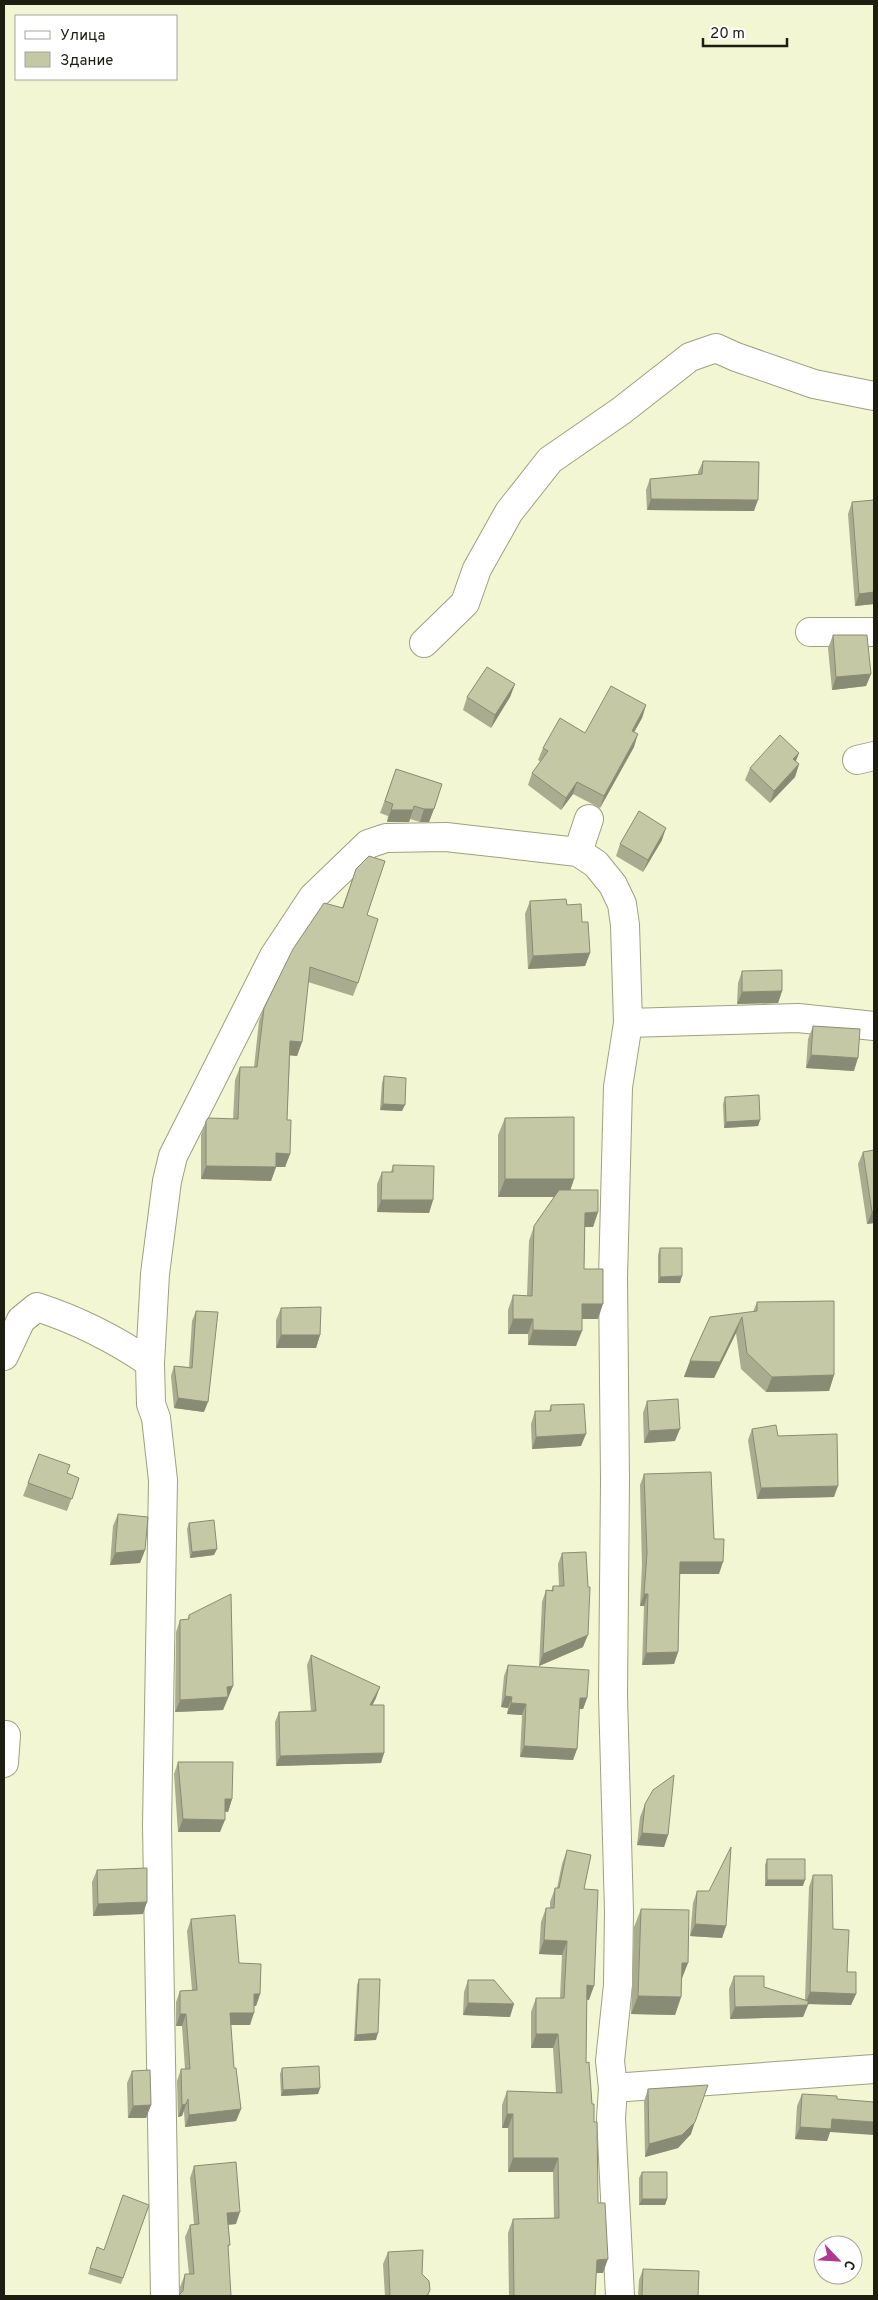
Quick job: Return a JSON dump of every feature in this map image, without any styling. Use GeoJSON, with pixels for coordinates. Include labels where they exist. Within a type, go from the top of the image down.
{"type":"FeatureCollection","features":[{"type":"Feature","properties":{"kind":"street"},"geometry":{"type":"LineString","coordinates":[[424,643],[465,604],[477,569],[509,512],[550,460],[621,411],[690,357],[716,348],[736,357],[814,384],[874,396]]}},
{"type":"Feature","properties":{"kind":"street"},"geometry":{"type":"LineString","coordinates":[[810,632],[874,632]]}},
{"type":"Feature","properties":{"kind":"street"},"geometry":{"type":"LineString","coordinates":[[578,852],[589,819]]}},
{"type":"Feature","properties":{"kind":"street"},"geometry":{"type":"LineString","coordinates":[[165,2296],[157,1825],[163,1480],[156,1418],[151,1404],[150,1362],[155,1274],[167,1180],[173,1156],[274,956],[313,897],[368,844],[386,838],[446,837],[578,852],[596,864],[613,885],[622,904],[625,925],[628,1023],[618,1087],[613,1278],[615,1481],[613,1696],[619,1911],[618,1985],[610,2061],[613,2088],[611,2118],[620,2296]]}},
{"type":"Feature","properties":{"kind":"street"},"geometry":{"type":"LineString","coordinates":[[628,1023],[798,1018],[874,1026]]}},
{"type":"Feature","properties":{"kind":"street"},"geometry":{"type":"LineString","coordinates":[[4,1356],[21,1320],[37,1307],[70,1318],[132,1350],[150,1362]]}},
{"type":"Feature","properties":{"kind":"street"},"geometry":{"type":"LineString","coordinates":[[4,1763],[6,1734]]}},
{"type":"Feature","properties":{"kind":"street"},"geometry":{"type":"LineString","coordinates":[[613,2088],[874,2069]]}},
{"type":"Feature","properties":{"kind":"building"},"geometry":{"type":"Polygon","coordinates":[[[703,461],[759,462],[758,500],[651,499],[650,479],[702,474],[703,461]]]}},
{"type":"Feature","properties":{"kind":"building"},"geometry":{"type":"Polygon","coordinates":[[[874,500],[874,592],[859,594],[852,502],[874,500]]]}},
{"type":"Feature","properties":{"kind":"building"},"geometry":{"type":"Polygon","coordinates":[[[833,635],[867,635],[871,674],[836,677],[833,635]]]}},
{"type":"Feature","properties":{"kind":"building"},"geometry":{"type":"Polygon","coordinates":[[[487,667],[515,684],[495,715],[467,697],[487,667]]]}},
{"type":"Feature","properties":{"kind":"building"},"geometry":{"type":"Polygon","coordinates":[[[611,686],[646,705],[632,731],[638,734],[604,796],[577,782],[566,798],[532,773],[548,751],[543,748],[560,718],[585,733],[611,686]]]}},
{"type":"Feature","properties":{"kind":"building"},"geometry":{"type":"Polygon","coordinates":[[[780,735],[799,753],[793,759],[799,764],[774,791],[750,768],[780,735]]]}},
{"type":"Feature","properties":{"kind":"building"},"geometry":{"type":"Polygon","coordinates":[[[396,769],[442,784],[434,809],[414,806],[413,810],[391,810],[393,804],[385,801],[396,769]]]}},
{"type":"Feature","properties":{"kind":"building"},"geometry":{"type":"Polygon","coordinates":[[[639,811],[666,828],[648,860],[620,844],[639,811]]]}},
{"type":"Feature","properties":{"kind":"building"},"geometry":{"type":"Polygon","coordinates":[[[369,856],[385,861],[367,915],[378,919],[358,983],[310,967],[302,1042],[290,1041],[287,1120],[291,1120],[290,1154],[276,1153],[276,1167],[206,1166],[206,1121],[208,1118],[238,1119],[240,1067],[257,1067],[264,1008],[293,949],[324,903],[343,908],[356,869],[369,856]]]}},
{"type":"Feature","properties":{"kind":"building"},"geometry":{"type":"Polygon","coordinates":[[[566,899],[567,905],[581,904],[582,922],[588,922],[590,953],[533,956],[530,901],[566,899]]]}},
{"type":"Feature","properties":{"kind":"building"},"geometry":{"type":"Polygon","coordinates":[[[782,970],[782,991],[742,992],[742,971],[782,970]]]}},
{"type":"Feature","properties":{"kind":"building"},"geometry":{"type":"Polygon","coordinates":[[[813,1026],[860,1029],[858,1058],[811,1055],[813,1026]]]}},
{"type":"Feature","properties":{"kind":"building"},"geometry":{"type":"Polygon","coordinates":[[[384,1076],[406,1078],[405,1105],[383,1104],[384,1076]]]}},
{"type":"Feature","properties":{"kind":"building"},"geometry":{"type":"Polygon","coordinates":[[[759,1095],[760,1120],[726,1122],[725,1097],[759,1095]]]}},
{"type":"Feature","properties":{"kind":"building"},"geometry":{"type":"Polygon","coordinates":[[[574,1117],[574,1179],[505,1179],[505,1118],[574,1117]]]}},
{"type":"Feature","properties":{"kind":"building"},"geometry":{"type":"Polygon","coordinates":[[[874,1150],[874,1211],[872,1212],[863,1152],[874,1150]]]}},
{"type":"Feature","properties":{"kind":"building"},"geometry":{"type":"Polygon","coordinates":[[[393,1165],[434,1166],[433,1200],[381,1200],[382,1172],[393,1172],[393,1165]]]}},
{"type":"Feature","properties":{"kind":"building"},"geometry":{"type":"Polygon","coordinates":[[[559,1190],[598,1190],[598,1212],[585,1213],[584,1269],[603,1269],[603,1304],[582,1304],[582,1331],[533,1330],[533,1319],[513,1319],[513,1295],[532,1296],[534,1226],[559,1190]]]}},
{"type":"Feature","properties":{"kind":"building"},"geometry":{"type":"Polygon","coordinates":[[[660,1248],[682,1248],[682,1276],[660,1277],[660,1248]]]}},
{"type":"Feature","properties":{"kind":"building"},"geometry":{"type":"Polygon","coordinates":[[[834,1301],[834,1375],[772,1377],[747,1353],[742,1317],[720,1362],[690,1361],[710,1317],[757,1311],[757,1302],[834,1301]]]}},
{"type":"Feature","properties":{"kind":"building"},"geometry":{"type":"Polygon","coordinates":[[[321,1307],[320,1335],[281,1335],[281,1308],[321,1307]]]}},
{"type":"Feature","properties":{"kind":"building"},"geometry":{"type":"Polygon","coordinates":[[[196,1311],[218,1312],[208,1402],[178,1398],[174,1366],[192,1368],[196,1311]]]}},
{"type":"Feature","properties":{"kind":"building"},"geometry":{"type":"Polygon","coordinates":[[[678,1399],[680,1429],[649,1431],[647,1401],[678,1399]]]}},
{"type":"Feature","properties":{"kind":"building"},"geometry":{"type":"Polygon","coordinates":[[[584,1404],[586,1434],[536,1437],[535,1411],[551,1411],[551,1405],[584,1404]]]}},
{"type":"Feature","properties":{"kind":"building"},"geometry":{"type":"Polygon","coordinates":[[[776,1425],[778,1436],[837,1434],[838,1486],[761,1488],[752,1429],[776,1425]]]}},
{"type":"Feature","properties":{"kind":"building"},"geometry":{"type":"Polygon","coordinates":[[[39,1454],[70,1465],[67,1473],[79,1478],[72,1499],[28,1483],[39,1454]]]}},
{"type":"Feature","properties":{"kind":"building"},"geometry":{"type":"Polygon","coordinates":[[[711,1472],[714,1539],[724,1539],[723,1562],[680,1562],[678,1652],[646,1653],[648,1594],[644,1594],[647,1553],[644,1474],[711,1472]]]}},
{"type":"Feature","properties":{"kind":"building"},"geometry":{"type":"Polygon","coordinates":[[[118,1514],[148,1517],[145,1550],[115,1553],[118,1514]]]}},
{"type":"Feature","properties":{"kind":"building"},"geometry":{"type":"Polygon","coordinates":[[[214,1520],[217,1549],[192,1552],[189,1523],[214,1520]]]}},
{"type":"Feature","properties":{"kind":"building"},"geometry":{"type":"Polygon","coordinates":[[[586,1552],[588,1587],[590,1587],[588,1635],[543,1654],[546,1590],[553,1591],[553,1586],[564,1586],[562,1553],[586,1552]]]}},
{"type":"Feature","properties":{"kind":"building"},"geometry":{"type":"Polygon","coordinates":[[[231,1594],[233,1686],[227,1687],[228,1697],[180,1700],[180,1620],[189,1619],[189,1615],[231,1594]]]}},
{"type":"Feature","properties":{"kind":"building"},"geometry":{"type":"Polygon","coordinates":[[[311,1655],[380,1687],[370,1705],[384,1705],[384,1753],[280,1756],[279,1712],[316,1711],[311,1655]]]}},
{"type":"Feature","properties":{"kind":"building"},"geometry":{"type":"Polygon","coordinates":[[[508,1665],[589,1670],[587,1698],[580,1698],[577,1749],[524,1746],[526,1704],[511,1703],[512,1697],[505,1696],[508,1665]]]}},
{"type":"Feature","properties":{"kind":"building"},"geometry":{"type":"Polygon","coordinates":[[[178,1762],[233,1762],[232,1799],[225,1799],[225,1820],[183,1819],[178,1762]]]}},
{"type":"Feature","properties":{"kind":"building"},"geometry":{"type":"Polygon","coordinates":[[[674,1775],[668,1835],[642,1833],[645,1804],[653,1790],[674,1775]]]}},
{"type":"Feature","properties":{"kind":"building"},"geometry":{"type":"Polygon","coordinates":[[[731,1847],[726,1926],[695,1924],[697,1891],[709,1891],[731,1847]]]}},
{"type":"Feature","properties":{"kind":"building"},"geometry":{"type":"Polygon","coordinates":[[[567,1850],[591,1855],[584,1889],[598,1890],[594,1986],[587,1985],[586,2063],[589,2062],[594,2122],[597,2122],[598,2203],[605,2203],[608,2259],[597,2260],[595,2296],[514,2296],[513,2219],[559,2218],[558,2158],[513,2158],[513,2114],[507,2114],[507,2091],[562,2093],[558,2034],[536,2034],[536,1998],[564,1998],[567,1941],[544,1940],[546,1908],[554,1908],[555,1888],[559,1888],[567,1850]]]}},
{"type":"Feature","properties":{"kind":"building"},"geometry":{"type":"Polygon","coordinates":[[[767,1859],[805,1859],[805,1880],[767,1880],[767,1859]]]}},
{"type":"Feature","properties":{"kind":"building"},"geometry":{"type":"Polygon","coordinates":[[[147,1868],[147,1902],[98,1904],[97,1870],[147,1868]]]}},
{"type":"Feature","properties":{"kind":"building"},"geometry":{"type":"Polygon","coordinates":[[[813,1875],[832,1875],[833,1929],[849,1930],[847,1972],[856,1972],[856,1994],[810,1992],[813,1875]]]}},
{"type":"Feature","properties":{"kind":"building"},"geometry":{"type":"Polygon","coordinates":[[[641,1909],[689,1910],[688,1963],[682,1963],[681,1997],[638,1996],[641,1909]]]}},
{"type":"Feature","properties":{"kind":"building"},"geometry":{"type":"Polygon","coordinates":[[[235,1915],[239,1963],[261,1964],[260,1994],[254,1994],[254,2013],[230,2013],[234,2068],[236,2068],[241,2109],[189,2115],[188,2099],[186,2104],[182,2105],[181,2069],[190,2069],[186,2014],[180,2014],[180,1991],[197,1990],[191,1919],[235,1915]]]}},
{"type":"Feature","properties":{"kind":"building"},"geometry":{"type":"Polygon","coordinates":[[[734,1976],[764,1976],[764,1987],[808,2001],[808,2005],[735,2007],[734,1976]]]}},
{"type":"Feature","properties":{"kind":"building"},"geometry":{"type":"Polygon","coordinates":[[[359,1979],[380,1979],[378,2033],[356,2035],[359,1979]]]}},
{"type":"Feature","properties":{"kind":"building"},"geometry":{"type":"Polygon","coordinates":[[[468,1980],[494,1980],[514,2004],[468,2003],[468,1980]]]}},
{"type":"Feature","properties":{"kind":"building"},"geometry":{"type":"Polygon","coordinates":[[[319,2066],[320,2088],[283,2090],[282,2068],[319,2066]]]}},
{"type":"Feature","properties":{"kind":"building"},"geometry":{"type":"Polygon","coordinates":[[[150,2070],[151,2105],[133,2106],[132,2071],[150,2070]]]}},
{"type":"Feature","properties":{"kind":"building"},"geometry":{"type":"Polygon","coordinates":[[[708,2085],[695,2122],[682,2135],[649,2144],[648,2089],[708,2085]]]}},
{"type":"Feature","properties":{"kind":"building"},"geometry":{"type":"Polygon","coordinates":[[[802,2094],[837,2096],[837,2099],[874,2102],[874,2122],[832,2119],[831,2129],[800,2127],[802,2094]]]}},
{"type":"Feature","properties":{"kind":"building"},"geometry":{"type":"Polygon","coordinates":[[[236,2162],[240,2212],[227,2213],[231,2296],[178,2296],[183,2291],[185,2274],[194,2274],[190,2225],[199,2224],[194,2166],[236,2162]]]}},
{"type":"Feature","properties":{"kind":"building"},"geometry":{"type":"Polygon","coordinates":[[[642,2172],[667,2172],[667,2199],[642,2199],[642,2172]]]}},
{"type":"Feature","properties":{"kind":"building"},"geometry":{"type":"Polygon","coordinates":[[[123,2195],[149,2205],[123,2278],[90,2268],[97,2247],[104,2250],[123,2195]]]}},
{"type":"Feature","properties":{"kind":"building"},"geometry":{"type":"Polygon","coordinates":[[[423,2250],[422,2274],[429,2281],[430,2290],[427,2296],[390,2296],[388,2252],[423,2250]]]}},
{"type":"Feature","properties":{"kind":"building"},"geometry":{"type":"Polygon","coordinates":[[[643,2269],[699,2271],[698,2296],[642,2296],[643,2269]]]}}]}
